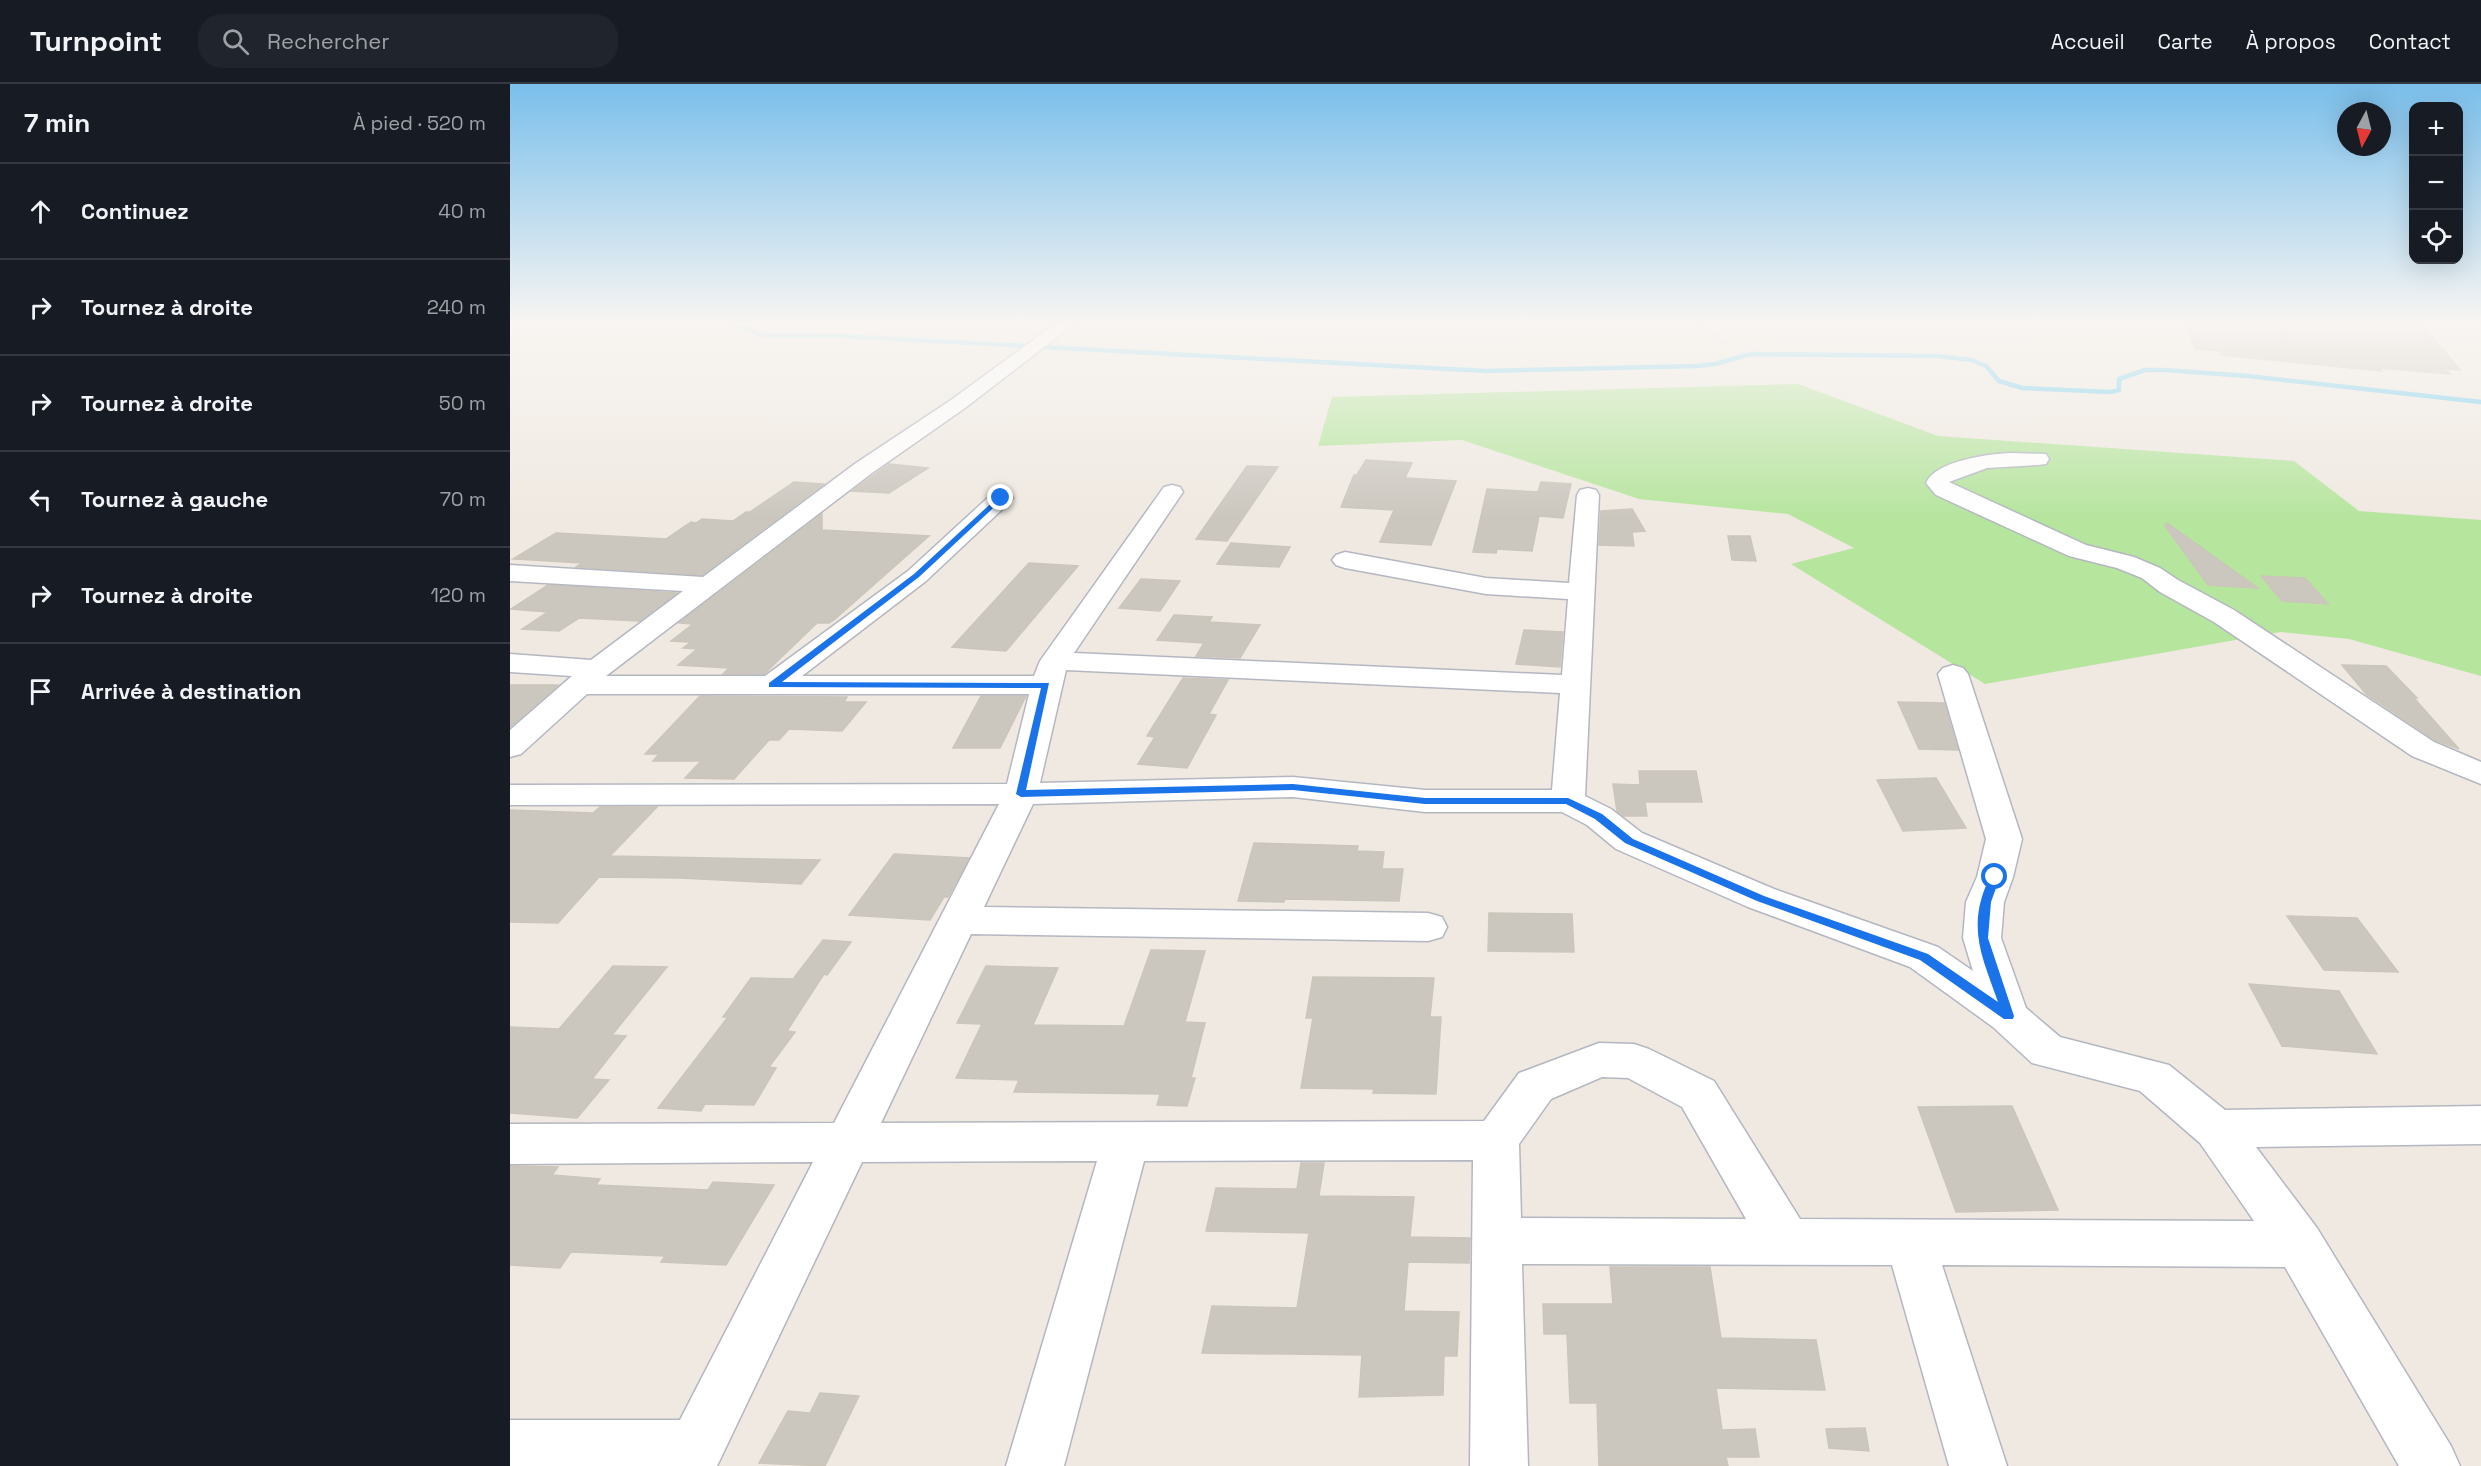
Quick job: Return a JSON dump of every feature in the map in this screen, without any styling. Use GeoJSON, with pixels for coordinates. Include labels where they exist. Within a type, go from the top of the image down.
{"type":"FeatureCollection","features":[{"type":"Feature","properties":{"kind":"street"},"geometry":{"type":"LineString","coordinates":[[510,747],[588,677],[864,468],[976,388]]}},
{"type":"Feature","properties":{"kind":"street"},"geometry":{"type":"LineString","coordinates":[[2038,459],[2003,458],[1973,463],[1939,478],[1937,483],[1944,490],[2078,551],[2125,562],[2151,573],[2169,586],[2224,616],[2422,749],[2481,774]]}},
{"type":"Feature","properties":{"kind":"street"},"geometry":{"type":"LineString","coordinates":[[510,1449],[691,1457],[1021,794],[1050,673],[1172,492]]}},
{"type":"Feature","properties":{"kind":"street"},"geometry":{"type":"LineString","coordinates":[[1568,801],[1588,495]]}},
{"type":"Feature","properties":{"kind":"street"},"geometry":{"type":"LineString","coordinates":[[772,685],[917,576],[1001,498]]}},
{"type":"Feature","properties":{"kind":"street"},"geometry":{"type":"LineString","coordinates":[[1345,560],[1486,586],[1581,592]]}},
{"type":"Feature","properties":{"kind":"street"},"geometry":{"type":"LineString","coordinates":[[510,573],[710,585]]}},
{"type":"Feature","properties":{"kind":"street"},"geometry":{"type":"LineString","coordinates":[[510,663],[588,677],[772,685],[1050,673],[1575,685]]}},
{"type":"Feature","properties":{"kind":"street"},"geometry":{"type":"LineString","coordinates":[[1953,674],[2004,839],[1995,877],[1985,902],[1982,938],[2008,1016]]}},
{"type":"Feature","properties":{"kind":"street"},"geometry":{"type":"LineString","coordinates":[[510,795],[1021,794],[1293,787],[1425,801],[1568,801],[1599,816],[1629,841],[1640,846],[1761,898],[1924,957],[2008,1016],[2047,1051],[2153,1077],[2217,1129],[2299,1244],[2431,1466]]}},
{"type":"Feature","properties":{"kind":"street"},"geometry":{"type":"LineString","coordinates":[[958,920],[1428,927]]}},
{"type":"Feature","properties":{"kind":"street"},"geometry":{"type":"LineString","coordinates":[[1499,1466],[1496,1140],[1535,1086],[1599,1060],[1634,1061],[1698,1094],[1786,1242]]}},
{"type":"Feature","properties":{"kind":"street"},"geometry":{"type":"LineString","coordinates":[[2217,1129],[2481,1125]]}},
{"type":"Feature","properties":{"kind":"street"},"geometry":{"type":"LineString","coordinates":[[510,1144],[1496,1140]]}},
{"type":"Feature","properties":{"kind":"street"},"geometry":{"type":"LineString","coordinates":[[1035,1466],[1126,1141]]}},
{"type":"Feature","properties":{"kind":"street"},"geometry":{"type":"LineString","coordinates":[[1497,1241],[2299,1244]]}},
{"type":"Feature","properties":{"kind":"street"},"geometry":{"type":"LineString","coordinates":[[1910,1242],[1978,1466]]}},
{"type":"Feature","properties":{"kind":"green space"},"geometry":{"type":"Polygon","coordinates":[[[1637,388],[1810,388],[1938,436],[2294,461],[2359,511],[2481,520],[2481,676],[2349,639],[2281,632],[1985,684],[1791,564],[1854,548],[1788,514],[1639,499],[1462,440],[1318,446],[1332,397],[1637,388]]]}},
{"type":"Feature","properties":{"kind":"building"},"geometry":{"type":"Polygon","coordinates":[[[1366,460],[1412,463],[1405,478],[1456,481],[1431,545],[1380,542],[1394,510],[1341,507],[1354,475],[1357,475],[1366,460]]]}},
{"type":"Feature","properties":{"kind":"building"},"geometry":{"type":"Polygon","coordinates":[[[889,464],[928,468],[889,493],[852,491],[889,464]]]}},
{"type":"Feature","properties":{"kind":"building"},"geometry":{"type":"Polygon","coordinates":[[[1247,466],[1278,467],[1227,541],[1196,539],[1247,466]]]}},
{"type":"Feature","properties":{"kind":"building"},"geometry":{"type":"Polygon","coordinates":[[[794,482],[824,484],[702,575],[576,567],[582,563],[513,559],[556,533],[666,539],[691,522],[696,523],[702,519],[733,521],[794,482]]]}},
{"type":"Feature","properties":{"kind":"building"},"geometry":{"type":"Polygon","coordinates":[[[1541,482],[1571,484],[1563,518],[1539,516],[1532,551],[1497,549],[1496,553],[1473,552],[1487,489],[1538,492],[1541,482]]]}},
{"type":"Feature","properties":{"kind":"building"},"geometry":{"type":"Polygon","coordinates":[[[1632,509],[1645,531],[1632,532],[1634,546],[1599,545],[1601,511],[1632,509]]]}},
{"type":"Feature","properties":{"kind":"building"},"geometry":{"type":"Polygon","coordinates":[[[822,514],[822,530],[929,536],[834,620],[829,623],[817,623],[764,674],[723,674],[729,668],[678,665],[697,649],[683,648],[691,642],[671,641],[693,624],[679,623],[822,514]]]}},
{"type":"Feature","properties":{"kind":"building"},"geometry":{"type":"Polygon","coordinates":[[[2167,523],[2258,588],[2208,585],[2165,526],[2167,523]]]}},
{"type":"Feature","properties":{"kind":"building"},"geometry":{"type":"Polygon","coordinates":[[[1728,536],[1750,536],[1756,561],[1732,560],[1728,536]]]}},
{"type":"Feature","properties":{"kind":"building"},"geometry":{"type":"Polygon","coordinates":[[[1231,543],[1290,547],[1279,567],[1217,564],[1231,543]]]}},
{"type":"Feature","properties":{"kind":"building"},"geometry":{"type":"Polygon","coordinates":[[[1029,563],[1078,566],[1006,651],[952,647],[1029,563]]]}},
{"type":"Feature","properties":{"kind":"building"},"geometry":{"type":"Polygon","coordinates":[[[2261,576],[2305,578],[2328,604],[2282,601],[2261,576]]]}},
{"type":"Feature","properties":{"kind":"building"},"geometry":{"type":"Polygon","coordinates":[[[1141,579],[1180,581],[1160,611],[1119,608],[1141,579]]]}},
{"type":"Feature","properties":{"kind":"building"},"geometry":{"type":"Polygon","coordinates":[[[548,585],[677,593],[639,621],[579,618],[559,631],[522,629],[548,612],[511,609],[548,585]]]}},
{"type":"Feature","properties":{"kind":"building"},"geometry":{"type":"Polygon","coordinates":[[[1174,615],[1212,617],[1209,622],[1260,625],[1240,658],[1196,656],[1204,643],[1157,640],[1174,615]]]}},
{"type":"Feature","properties":{"kind":"building"},"geometry":{"type":"Polygon","coordinates":[[[1524,630],[1563,632],[1560,667],[1516,664],[1524,630]]]}},
{"type":"Feature","properties":{"kind":"building"},"geometry":{"type":"Polygon","coordinates":[[[2342,665],[2386,666],[2417,698],[2414,698],[2459,749],[2435,740],[2366,694],[2342,665]]]}},
{"type":"Feature","properties":{"kind":"building"},"geometry":{"type":"Polygon","coordinates":[[[1183,678],[1228,680],[1209,714],[1216,715],[1187,768],[1138,764],[1155,737],[1147,736],[1183,678]]]}},
{"type":"Feature","properties":{"kind":"building"},"geometry":{"type":"Polygon","coordinates":[[[510,685],[558,685],[510,727],[510,685]]]}},
{"type":"Feature","properties":{"kind":"building"},"geometry":{"type":"Polygon","coordinates":[[[700,696],[847,697],[844,702],[866,702],[842,731],[789,729],[779,740],[769,740],[734,779],[685,778],[701,761],[653,761],[659,754],[645,754],[700,696]]]}},
{"type":"Feature","properties":{"kind":"building"},"geometry":{"type":"Polygon","coordinates":[[[981,696],[1026,696],[1000,748],[953,748],[981,696]]]}},
{"type":"Feature","properties":{"kind":"building"},"geometry":{"type":"Polygon","coordinates":[[[1898,702],[1944,703],[1958,750],[1919,749],[1898,702]]]}},
{"type":"Feature","properties":{"kind":"building"},"geometry":{"type":"Polygon","coordinates":[[[1639,771],[1696,771],[1702,802],[1645,802],[1647,816],[1624,816],[1617,811],[1613,784],[1640,785],[1639,771]]]}},
{"type":"Feature","properties":{"kind":"building"},"geometry":{"type":"Polygon","coordinates":[[[1936,778],[1966,828],[1903,831],[1877,780],[1936,778]]]}},
{"type":"Feature","properties":{"kind":"building"},"geometry":{"type":"Polygon","coordinates":[[[600,807],[657,807],[610,856],[820,860],[801,884],[681,878],[599,877],[558,923],[510,922],[510,810],[593,813],[600,807]]]}},
{"type":"Feature","properties":{"kind":"building"},"geometry":{"type":"Polygon","coordinates":[[[1254,843],[1358,846],[1357,851],[1384,852],[1382,869],[1403,869],[1399,901],[1285,899],[1284,902],[1238,901],[1254,843]]]}},
{"type":"Feature","properties":{"kind":"building"},"geometry":{"type":"Polygon","coordinates":[[[894,854],[969,858],[948,897],[944,897],[930,920],[849,915],[894,854]]]}},
{"type":"Feature","properties":{"kind":"building"},"geometry":{"type":"Polygon","coordinates":[[[1489,913],[1572,914],[1574,952],[1488,951],[1489,913]]]}},
{"type":"Feature","properties":{"kind":"building"},"geometry":{"type":"Polygon","coordinates":[[[2287,916],[2357,918],[2398,972],[2324,970],[2287,916]]]}},
{"type":"Feature","properties":{"kind":"building"},"geometry":{"type":"Polygon","coordinates":[[[823,940],[851,942],[827,975],[824,974],[787,1031],[795,1032],[769,1067],[776,1068],[754,1105],[705,1104],[701,1111],[658,1108],[728,1017],[723,1017],[751,978],[793,979],[823,940]]]}},
{"type":"Feature","properties":{"kind":"building"},"geometry":{"type":"Polygon","coordinates":[[[1151,950],[1205,951],[1185,1022],[1205,1023],[1191,1078],[1195,1078],[1187,1106],[1157,1105],[1160,1094],[1014,1092],[1019,1080],[956,1078],[982,1024],[957,1023],[986,966],[1058,968],[1033,1025],[1124,1026],[1151,950]]]}},
{"type":"Feature","properties":{"kind":"building"},"geometry":{"type":"Polygon","coordinates":[[[613,966],[667,967],[612,1035],[626,1036],[592,1079],[609,1080],[577,1118],[510,1113],[510,1027],[559,1029],[613,966]]]}},
{"type":"Feature","properties":{"kind":"building"},"geometry":{"type":"Polygon","coordinates":[[[1313,977],[1434,978],[1430,1017],[1441,1017],[1436,1094],[1373,1093],[1374,1089],[1301,1088],[1313,1018],[1306,1018],[1313,977]]]}},
{"type":"Feature","properties":{"kind":"building"},"geometry":{"type":"Polygon","coordinates":[[[2249,984],[2339,991],[2377,1054],[2282,1046],[2249,984]]]}},
{"type":"Feature","properties":{"kind":"building"},"geometry":{"type":"Polygon","coordinates":[[[2012,1106],[2058,1210],[1956,1212],[1918,1107],[2012,1106]]]}},
{"type":"Feature","properties":{"kind":"building"},"geometry":{"type":"Polygon","coordinates":[[[1301,1163],[1324,1163],[1319,1196],[1414,1197],[1410,1237],[1470,1238],[1469,1263],[1408,1262],[1404,1311],[1459,1312],[1457,1356],[1444,1356],[1443,1395],[1359,1397],[1362,1355],[1202,1353],[1212,1306],[1297,1308],[1309,1233],[1206,1231],[1216,1188],[1297,1189],[1301,1163]]]}},
{"type":"Feature","properties":{"kind":"building"},"geometry":{"type":"Polygon","coordinates":[[[510,1166],[558,1167],[552,1175],[600,1179],[596,1185],[708,1190],[713,1182],[774,1185],[726,1265],[661,1262],[665,1256],[571,1252],[560,1268],[510,1265],[510,1166]]]}},
{"type":"Feature","properties":{"kind":"building"},"geometry":{"type":"Polygon","coordinates":[[[1610,1267],[1710,1267],[1721,1338],[1816,1340],[1825,1390],[1716,1388],[1722,1430],[1755,1429],[1759,1457],[1726,1457],[1728,1466],[1599,1466],[1597,1403],[1570,1403],[1567,1334],[1544,1334],[1543,1304],[1613,1304],[1610,1267]]]}},
{"type":"Feature","properties":{"kind":"building"},"geometry":{"type":"Polygon","coordinates":[[[820,1393],[859,1396],[825,1466],[759,1463],[788,1411],[810,1413],[820,1393]]]}},
{"type":"Feature","properties":{"kind":"building"},"geometry":{"type":"Polygon","coordinates":[[[1865,1428],[1869,1451],[1829,1448],[1826,1429],[1865,1428]]]}},
{"type":"Feature","properties":{"kind":"waterway"},"geometry":{"type":"LineString","coordinates":[[2033,388],[2111,392],[2119,388]]}},
{"type":"Feature","properties":{"kind":"waterway"},"geometry":{"type":"LineString","coordinates":[[2360,388],[2481,402]]}},
{"type":"Feature","properties":{"kind":"route"},"geometry":{"type":"LineString","coordinates":[[1001,498],[917,576],[772,685],[1046,685],[1021,794],[1293,787],[1425,801],[1568,801],[1599,816],[1629,841],[1761,898],[1924,957],[2008,1016],[1982,938],[1985,902],[1995,877]]}}]}
